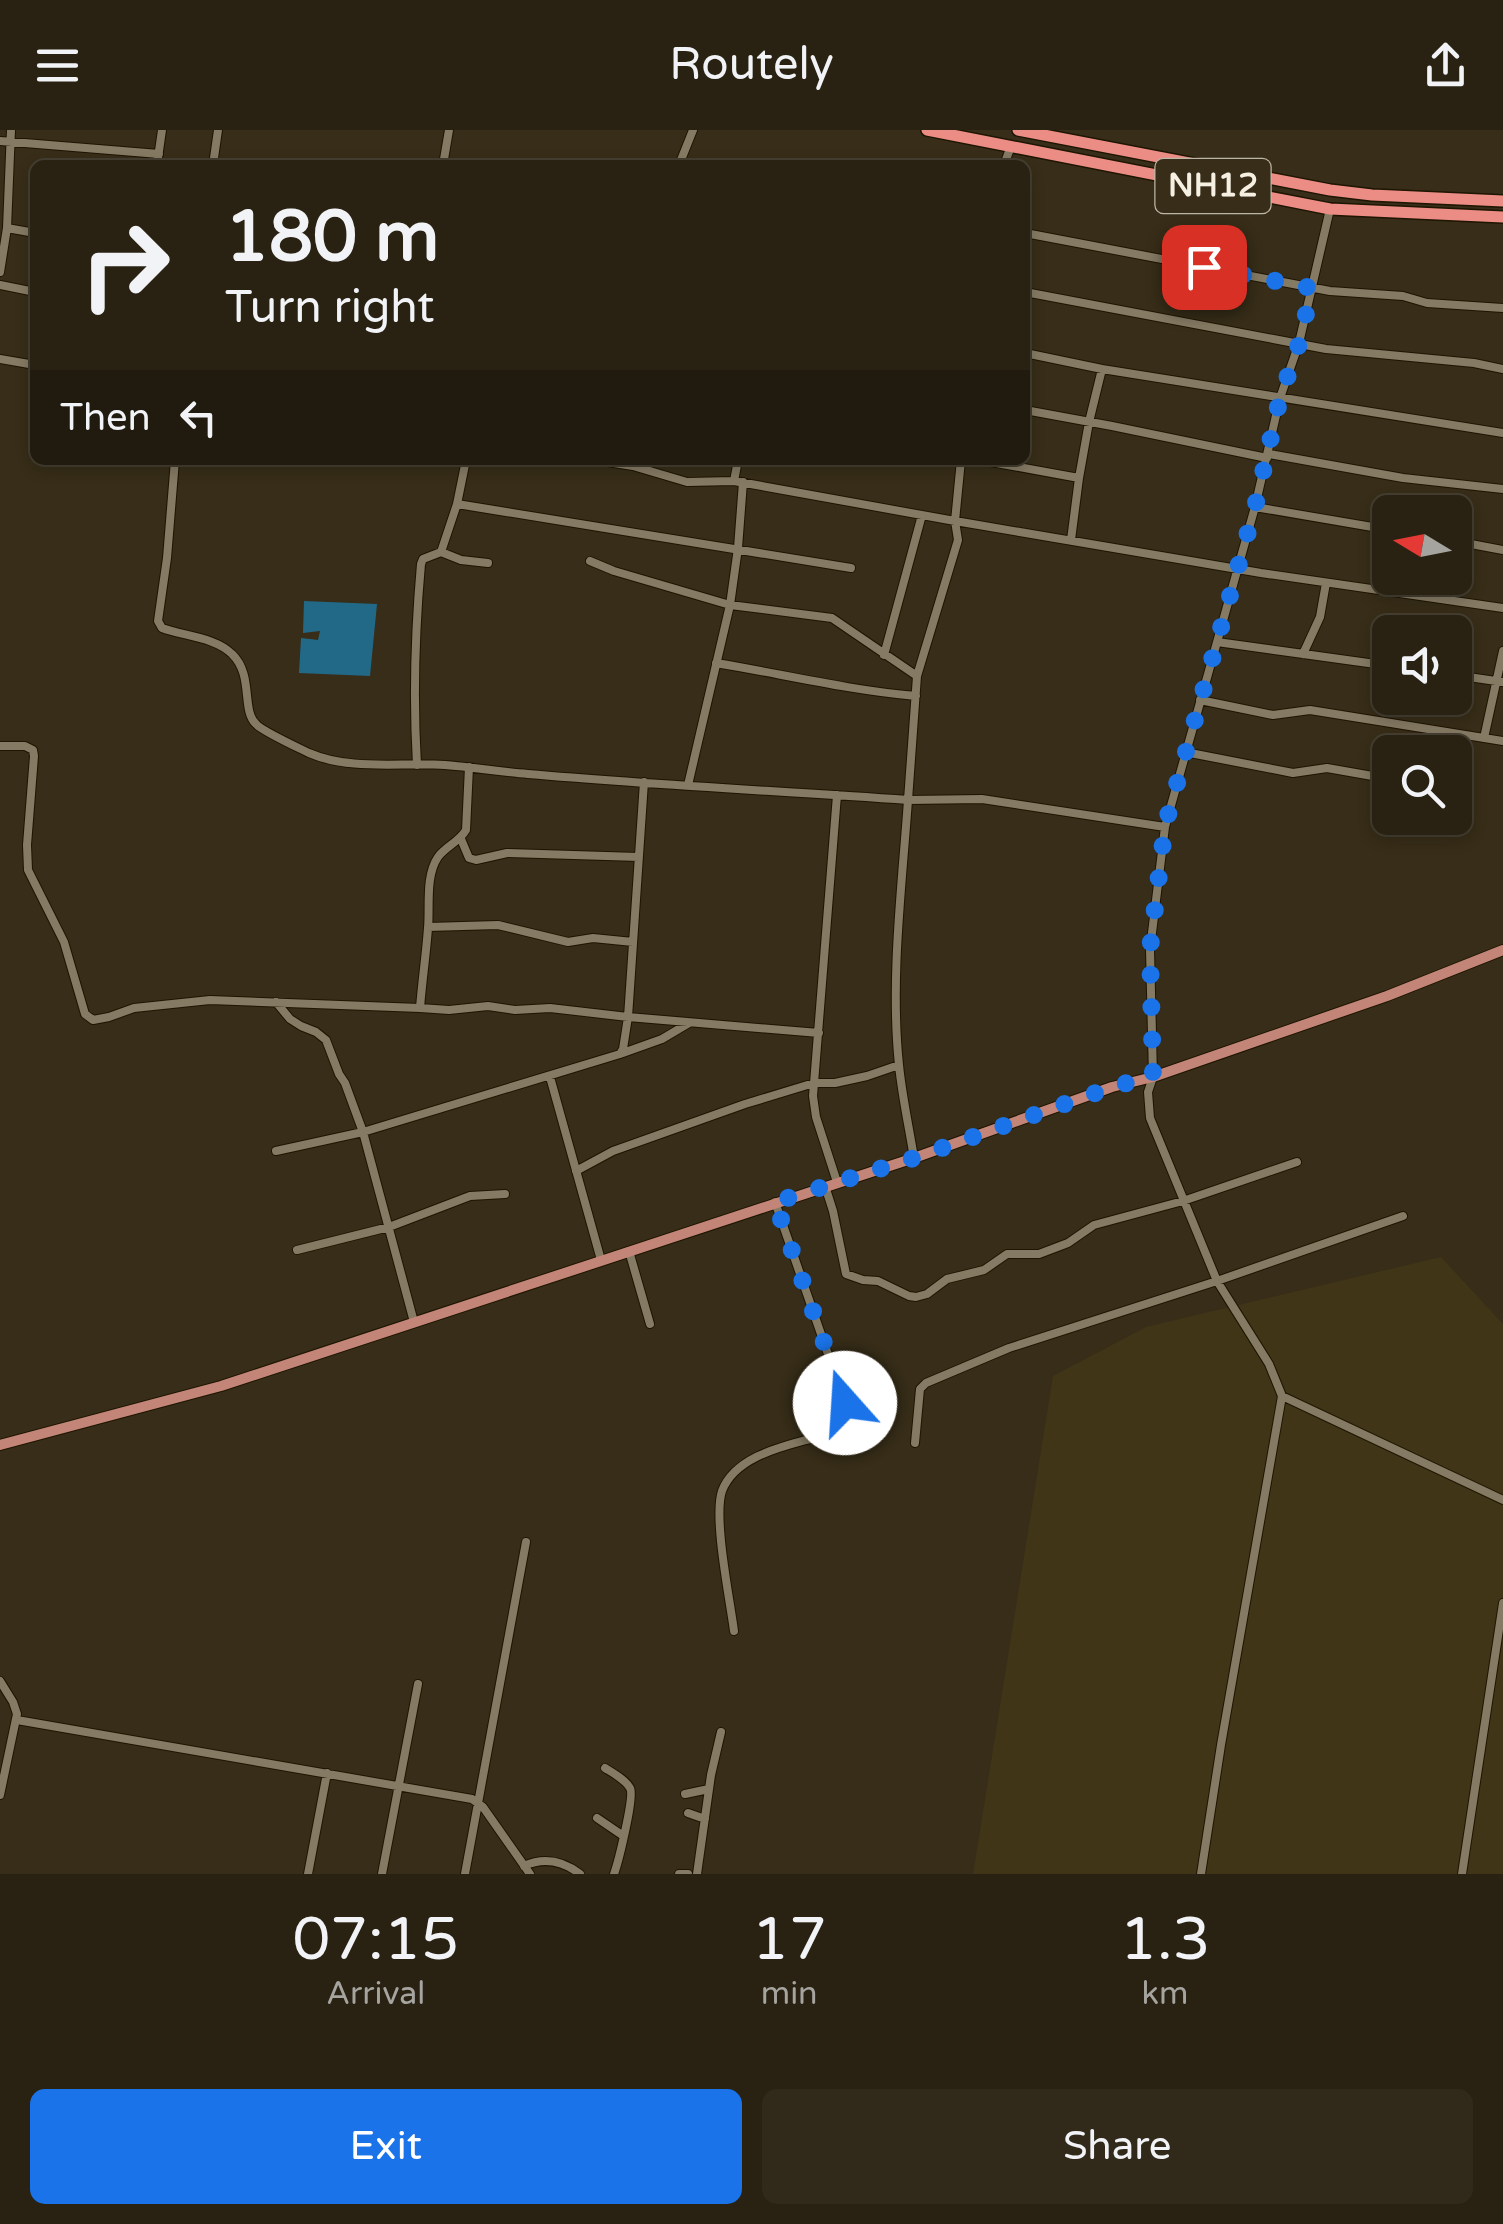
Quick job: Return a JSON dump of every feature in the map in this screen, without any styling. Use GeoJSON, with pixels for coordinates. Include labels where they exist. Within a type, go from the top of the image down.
{"type":"FeatureCollection","features":[{"type":"Feature","properties":{"kind":"highway","name":"NH12"},"geometry":{"type":"LineString","coordinates":[[927,130],[1330,209],[1503,217]]}},
{"type":"Feature","properties":{"kind":"highway","name":"NH12"},"geometry":{"type":"LineString","coordinates":[[1018,130],[1330,190],[1503,201]]}},
{"type":"Feature","properties":{"kind":"main road"},"geometry":{"type":"LineString","coordinates":[[0,1445],[222,1386],[914,1158],[1112,1087],[1387,996],[1503,950]]}},
{"type":"Feature","properties":{"kind":"street"},"geometry":{"type":"LineString","coordinates":[[0,272],[7,228],[12,130]]}},
{"type":"Feature","properties":{"kind":"street"},"geometry":{"type":"LineString","coordinates":[[158,160],[162,130]]}},
{"type":"Feature","properties":{"kind":"street"},"geometry":{"type":"LineString","coordinates":[[214,160],[218,130]]}},
{"type":"Feature","properties":{"kind":"street"},"geometry":{"type":"LineString","coordinates":[[444,160],[449,130]]}},
{"type":"Feature","properties":{"kind":"street"},"geometry":{"type":"LineString","coordinates":[[682,160],[693,130]]}},
{"type":"Feature","properties":{"kind":"street"},"geometry":{"type":"LineString","coordinates":[[0,141],[159,154]]}},
{"type":"Feature","properties":{"kind":"street"},"geometry":{"type":"LineString","coordinates":[[1006,160],[1011,146]]}},
{"type":"Feature","properties":{"kind":"street"},"geometry":{"type":"LineString","coordinates":[[1201,1874],[1282,1396],[1269,1364],[1217,1281],[1150,1118],[1150,949],[1165,826],[1255,507],[1280,398],[1299,344],[1330,209]]}},
{"type":"Feature","properties":{"kind":"street"},"geometry":{"type":"LineString","coordinates":[[7,228],[30,233]]}},
{"type":"Feature","properties":{"kind":"street"},"geometry":{"type":"LineString","coordinates":[[1030,234],[1312,288],[1503,308]]}},
{"type":"Feature","properties":{"kind":"street"},"geometry":{"type":"LineString","coordinates":[[0,285],[30,291]]}},
{"type":"Feature","properties":{"kind":"street"},"geometry":{"type":"LineString","coordinates":[[1030,293],[1326,349],[1503,368]]}},
{"type":"Feature","properties":{"kind":"street"},"geometry":{"type":"LineString","coordinates":[[1030,354],[1503,433]]}},
{"type":"Feature","properties":{"kind":"street"},"geometry":{"type":"LineString","coordinates":[[0,359],[30,364]]}},
{"type":"Feature","properties":{"kind":"street"},"geometry":{"type":"LineString","coordinates":[[1070,540],[1089,422],[1102,369]]}},
{"type":"Feature","properties":{"kind":"street"},"geometry":{"type":"LineString","coordinates":[[1030,411],[1268,456],[1503,489]]}},
{"type":"Feature","properties":{"kind":"street"},"geometry":{"type":"LineString","coordinates":[[174,465],[158,622],[162,628],[220,646],[233,654],[248,688],[254,724],[312,754],[339,761],[526,774],[908,800],[982,800],[1165,826]]}},
{"type":"Feature","properties":{"kind":"street"},"geometry":{"type":"LineString","coordinates":[[441,552],[465,465]]}},
{"type":"Feature","properties":{"kind":"street"},"geometry":{"type":"LineString","coordinates":[[627,465],[688,482],[738,481],[955,522],[1503,608]]}},
{"type":"Feature","properties":{"kind":"street"},"geometry":{"type":"LineString","coordinates":[[688,785],[730,604],[738,548],[738,465]]}},
{"type":"Feature","properties":{"kind":"street"},"geometry":{"type":"LineString","coordinates":[[914,1158],[899,1065],[900,918],[917,676],[958,540],[955,522],[961,465]]}},
{"type":"Feature","properties":{"kind":"street"},"geometry":{"type":"LineString","coordinates":[[1008,465],[1080,478]]}},
{"type":"Feature","properties":{"kind":"street"},"geometry":{"type":"LineString","coordinates":[[457,504],[852,568]]}},
{"type":"Feature","properties":{"kind":"street"},"geometry":{"type":"LineString","coordinates":[[1255,507],[1372,527]]}},
{"type":"Feature","properties":{"kind":"street"},"geometry":{"type":"LineString","coordinates":[[884,655],[922,515]]}},
{"type":"Feature","properties":{"kind":"street"},"geometry":{"type":"LineString","coordinates":[[1472,545],[1503,550]]}},
{"type":"Feature","properties":{"kind":"street"},"geometry":{"type":"LineString","coordinates":[[418,765],[415,724],[421,564],[441,552],[461,560],[488,563]]}},
{"type":"Feature","properties":{"kind":"street"},"geometry":{"type":"LineString","coordinates":[[590,561],[730,604],[832,618],[917,676]]}},
{"type":"Feature","properties":{"kind":"street"},"geometry":{"type":"LineString","coordinates":[[1303,654],[1320,617],[1326,583]]}},
{"type":"Feature","properties":{"kind":"street"},"geometry":{"type":"LineString","coordinates":[[1216,642],[1372,664]]}},
{"type":"Feature","properties":{"kind":"street"},"geometry":{"type":"LineString","coordinates":[[1484,738],[1500,682],[1503,651]]}},
{"type":"Feature","properties":{"kind":"street"},"geometry":{"type":"LineString","coordinates":[[716,663],[869,692],[916,696]]}},
{"type":"Feature","properties":{"kind":"street"},"geometry":{"type":"LineString","coordinates":[[1472,678],[1500,682]]}},
{"type":"Feature","properties":{"kind":"street"},"geometry":{"type":"LineString","coordinates":[[1200,700],[1274,714],[1310,710],[1503,740]]}},
{"type":"Feature","properties":{"kind":"street"},"geometry":{"type":"LineString","coordinates":[[0,746],[25,746],[32,750],[28,870],[64,942],[84,1014],[94,1020],[134,1008],[210,1000],[450,1010],[488,1006],[515,1010],[550,1008],[819,1033]]}},
{"type":"Feature","properties":{"kind":"street"},"geometry":{"type":"LineString","coordinates":[[1186,752],[1293,773],[1327,768],[1372,776]]}},
{"type":"Feature","properties":{"kind":"street"},"geometry":{"type":"LineString","coordinates":[[420,1008],[434,866],[466,830],[469,768]]}},
{"type":"Feature","properties":{"kind":"street"},"geometry":{"type":"LineString","coordinates":[[620,1054],[628,1017],[644,782]]}},
{"type":"Feature","properties":{"kind":"street"},"geometry":{"type":"LineString","coordinates":[[837,1182],[813,1096],[838,795]]}},
{"type":"Feature","properties":{"kind":"street"},"geometry":{"type":"LineString","coordinates":[[461,839],[469,858],[476,860],[507,853],[639,857]]}},
{"type":"Feature","properties":{"kind":"street"},"geometry":{"type":"LineString","coordinates":[[428,927],[498,925],[568,942],[594,938],[633,942]]}},
{"type":"Feature","properties":{"kind":"street"},"geometry":{"type":"LineString","coordinates":[[276,1002],[290,1019],[326,1040],[363,1132],[414,1322]]}},
{"type":"Feature","properties":{"kind":"street"},"geometry":{"type":"LineString","coordinates":[[276,1151],[363,1132],[550,1077],[662,1038],[691,1022]]}},
{"type":"Feature","properties":{"kind":"street"},"geometry":{"type":"LineString","coordinates":[[576,1171],[612,1150],[814,1082],[835,1084],[899,1065]]}},
{"type":"Feature","properties":{"kind":"street"},"geometry":{"type":"LineString","coordinates":[[550,1077],[601,1260]]}},
{"type":"Feature","properties":{"kind":"street"},"geometry":{"type":"LineString","coordinates":[[824,1186],[846,1274],[878,1281],[916,1297],[948,1280],[984,1270],[1007,1254],[1039,1254],[1068,1243],[1094,1226],[1297,1162]]}},
{"type":"Feature","properties":{"kind":"street"},"geometry":{"type":"LineString","coordinates":[[297,1250],[390,1228],[470,1196],[505,1194]]}},
{"type":"Feature","properties":{"kind":"street"},"geometry":{"type":"LineString","coordinates":[[734,1631],[719,1516],[722,1493],[730,1478],[766,1451],[828,1436],[838,1431],[844,1417],[845,1403],[775,1202]]}},
{"type":"Feature","properties":{"kind":"street"},"geometry":{"type":"LineString","coordinates":[[915,1443],[920,1389],[926,1383],[1009,1348],[1402,1216]]}},
{"type":"Feature","properties":{"kind":"street"},"geometry":{"type":"LineString","coordinates":[[629,1251],[650,1324]]}},
{"type":"Feature","properties":{"kind":"street"},"geometry":{"type":"LineString","coordinates":[[1282,1396],[1503,1500]]}},
{"type":"Feature","properties":{"kind":"street"},"geometry":{"type":"LineString","coordinates":[[465,1874],[526,1542]]}},
{"type":"Feature","properties":{"kind":"street"},"geometry":{"type":"LineString","coordinates":[[1462,1874],[1503,1602]]}},
{"type":"Feature","properties":{"kind":"street"},"geometry":{"type":"LineString","coordinates":[[0,1681],[14,1702],[17,1720],[0,1795]]}},
{"type":"Feature","properties":{"kind":"street"},"geometry":{"type":"LineString","coordinates":[[382,1874],[418,1684]]}},
{"type":"Feature","properties":{"kind":"street"},"geometry":{"type":"LineString","coordinates":[[17,1720],[472,1798],[527,1870],[537,1860],[572,1867],[580,1874]]}},
{"type":"Feature","properties":{"kind":"street"},"geometry":{"type":"LineString","coordinates":[[697,1874],[721,1732]]}},
{"type":"Feature","properties":{"kind":"street"},"geometry":{"type":"LineString","coordinates":[[605,1768],[631,1789],[632,1804],[614,1874]]}},
{"type":"Feature","properties":{"kind":"street"},"geometry":{"type":"LineString","coordinates":[[308,1874],[327,1773]]}},
{"type":"Feature","properties":{"kind":"street"},"geometry":{"type":"LineString","coordinates":[[686,1794],[709,1789]]}},
{"type":"Feature","properties":{"kind":"street"},"geometry":{"type":"LineString","coordinates":[[688,1814],[705,1818]]}},
{"type":"Feature","properties":{"kind":"street"},"geometry":{"type":"LineString","coordinates":[[597,1818],[622,1835]]}},
{"type":"Feature","properties":{"kind":"street"},"geometry":{"type":"LineString","coordinates":[[679,1874],[688,1874]]}},
{"type":"Feature","properties":{"kind":"shaded area"},"geometry":{"type":"Polygon","coordinates":[[[1441,1257],[1503,1324],[1503,1874],[973,1874],[1053,1376],[1146,1327],[1441,1257]]]}},
{"type":"Feature","properties":{"kind":"water"},"geometry":{"type":"Polygon","coordinates":[[[304,601],[377,604],[370,676],[299,673],[301,638],[318,640],[320,631],[303,633],[304,601]]]}},
{"type":"Feature","properties":{"kind":"route"},"geometry":{"type":"LineString","coordinates":[[845,1403],[775,1202],[1153,1076],[1150,949],[1165,826],[1312,288],[1204,267]]}}]}
